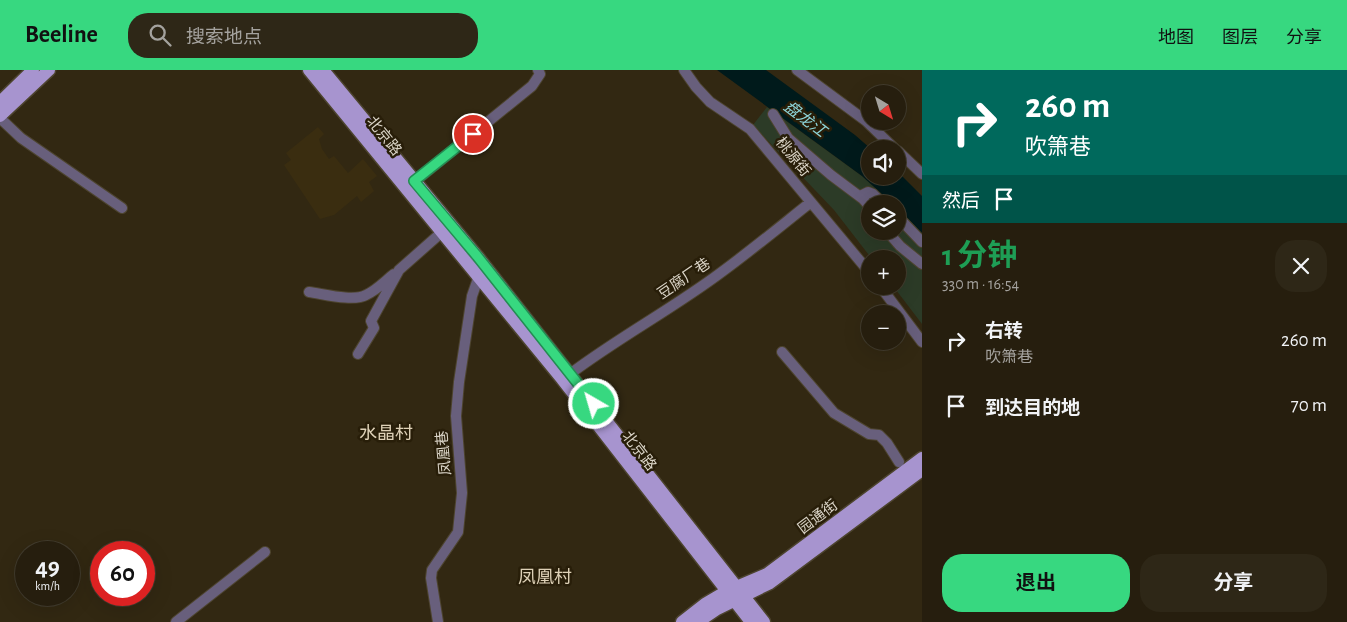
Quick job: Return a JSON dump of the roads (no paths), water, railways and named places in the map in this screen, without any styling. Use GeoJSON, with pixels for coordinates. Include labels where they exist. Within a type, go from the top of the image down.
{"type":"FeatureCollection","features":[{"type":"Feature","properties":{"kind":"main road"},"geometry":{"type":"LineString","coordinates":[[0,102],[33,70]]}},
{"type":"Feature","properties":{"kind":"main road"},"geometry":{"type":"LineString","coordinates":[[0,117],[49,70]]}},
{"type":"Feature","properties":{"kind":"main road","name":"北京路"},"geometry":{"type":"LineString","coordinates":[[309,70],[479,276],[736,594],[764,622]]}},
{"type":"Feature","properties":{"kind":"main road","name":"北京路"},"geometry":{"type":"LineString","coordinates":[[323,70],[477,256],[570,374],[736,594],[751,622]]}},
{"type":"Feature","properties":{"kind":"main road","name":"园通街"},"geometry":{"type":"LineString","coordinates":[[806,551],[922,458]]}},
{"type":"Feature","properties":{"kind":"main road","name":"园通街"},"geometry":{"type":"LineString","coordinates":[[736,594],[806,551],[922,470]]}},
{"type":"Feature","properties":{"kind":"main road"},"geometry":{"type":"LineString","coordinates":[[682,622],[705,604],[736,594]]}},
{"type":"Feature","properties":{"kind":"main road"},"geometry":{"type":"LineString","coordinates":[[698,622],[736,594]]}},
{"type":"Feature","properties":{"kind":"street"},"geometry":{"type":"LineString","coordinates":[[414,181],[532,86],[540,74],[538,70]]}},
{"type":"Feature","properties":{"kind":"street","name":"桃源街"},"geometry":{"type":"LineString","coordinates":[[684,70],[710,102],[750,129],[861,263]]}},
{"type":"Feature","properties":{"kind":"street"},"geometry":{"type":"LineString","coordinates":[[797,70],[866,121],[886,140]]}},
{"type":"Feature","properties":{"kind":"street"},"geometry":{"type":"LineString","coordinates":[[773,114],[788,138],[831,175],[860,196]]}},
{"type":"Feature","properties":{"kind":"street"},"geometry":{"type":"LineString","coordinates":[[0,117],[21,138],[122,208]]}},
{"type":"Feature","properties":{"kind":"street"},"geometry":{"type":"LineString","coordinates":[[788,138],[795,128]]}},
{"type":"Feature","properties":{"kind":"street"},"geometry":{"type":"LineString","coordinates":[[906,159],[922,174]]}},
{"type":"Feature","properties":{"kind":"street"},"geometry":{"type":"LineString","coordinates":[[862,195],[868,192],[874,195]]}},
{"type":"Feature","properties":{"kind":"street","name":"豆腐厂巷"},"geometry":{"type":"LineString","coordinates":[[570,374],[592,357],[723,271],[811,202]]}},
{"type":"Feature","properties":{"kind":"street"},"geometry":{"type":"LineString","coordinates":[[906,225],[922,242]]}},
{"type":"Feature","properties":{"kind":"street"},"geometry":{"type":"LineString","coordinates":[[308,292],[357,298],[366,296],[442,232]]}},
{"type":"Feature","properties":{"kind":"street"},"geometry":{"type":"LineString","coordinates":[[895,240],[922,264]]}},
{"type":"Feature","properties":{"kind":"street"},"geometry":{"type":"LineString","coordinates":[[358,354],[374,328],[370,321],[374,312],[399,270]]}},
{"type":"Feature","properties":{"kind":"street","name":"凤凰巷"},"geometry":{"type":"LineString","coordinates":[[438,622],[431,578],[432,570],[458,532],[462,493],[456,416],[459,382],[472,296],[479,276]]}},
{"type":"Feature","properties":{"kind":"street"},"geometry":{"type":"LineString","coordinates":[[887,295],[922,342]]}},
{"type":"Feature","properties":{"kind":"street"},"geometry":{"type":"LineString","coordinates":[[782,352],[834,413],[869,434],[879,435],[887,443],[899,462]]}},
{"type":"Feature","properties":{"kind":"street"},"geometry":{"type":"LineString","coordinates":[[176,622],[265,552]]}},
{"type":"Feature","properties":{"kind":"water","name":"盘龙江"},"geometry":{"type":"Polygon","coordinates":[[[717,70],[766,70],[855,135],[861,140],[861,175],[717,70]]]}},
{"type":"Feature","properties":{"kind":"water"},"geometry":{"type":"Polygon","coordinates":[[[906,180],[922,196],[922,233],[906,216],[906,195],[883,195],[872,185],[906,185],[906,180]]]}},
{"type":"Feature","properties":{"kind":"district","name":"水晶村"},"geometry":{"type":"Point","coordinates":[386,434]}},
{"type":"Feature","properties":{"kind":"district","name":"凤凰村"},"geometry":{"type":"Point","coordinates":[545,578]}}]}
